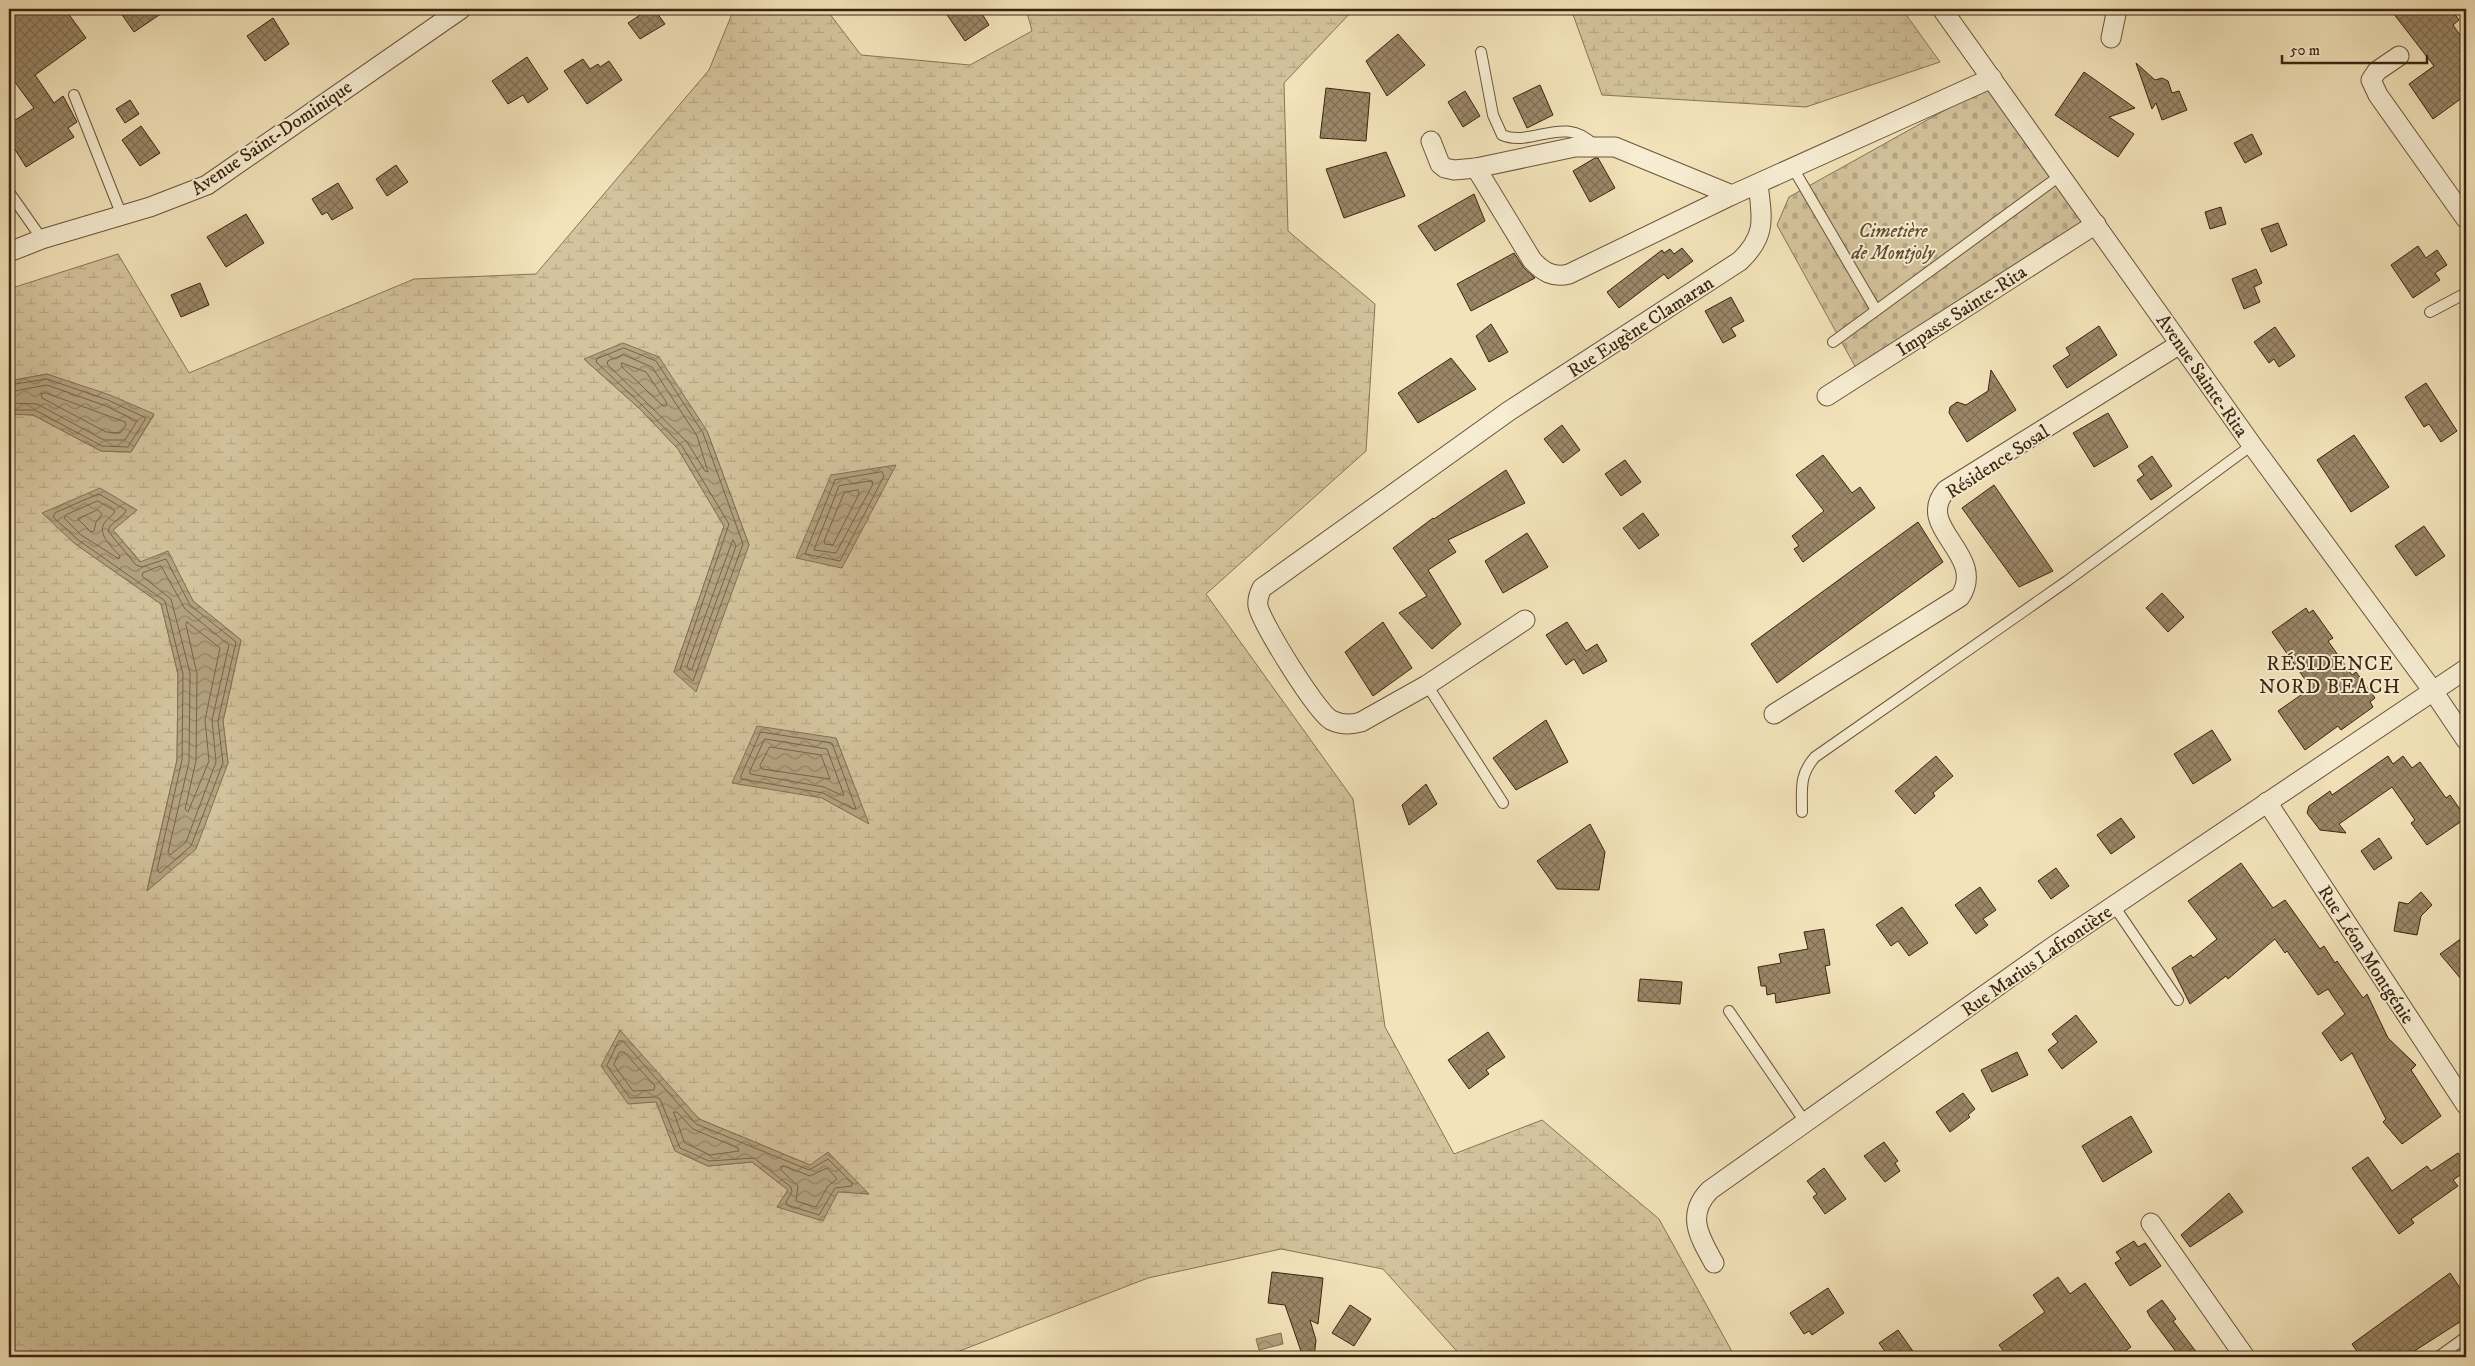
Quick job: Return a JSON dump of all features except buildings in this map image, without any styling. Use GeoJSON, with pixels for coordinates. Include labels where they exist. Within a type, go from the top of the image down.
{"type":"FeatureCollection","features":[{"type":"Feature","properties":{"kind":"street","name":"Avenue Saint-Dominique"},"geometry":{"type":"LineString","coordinates":[[9,252],[42,239],[122,216],[207,185],[461,9]]}},
{"type":"Feature","properties":{"kind":"street","name":"Avenue Sainte-Rita"},"geometry":{"type":"LineString","coordinates":[[1942,9],[2252,445],[2433,691],[2466,740]]}},
{"type":"Feature","properties":{"kind":"street"},"geometry":{"type":"LineString","coordinates":[[2111,38],[2117,9]]}},
{"type":"Feature","properties":{"kind":"street"},"geometry":{"type":"LineString","coordinates":[[2399,56],[2377,71],[2371,80],[2378,95],[2466,219]]}},
{"type":"Feature","properties":{"kind":"street"},"geometry":{"type":"LineString","coordinates":[[1476,168],[1532,260],[1545,272],[1558,275],[1569,274],[1732,195],[1992,78]]}},
{"type":"Feature","properties":{"kind":"street"},"geometry":{"type":"LineString","coordinates":[[1431,141],[1436,157],[1445,168],[1454,170],[1476,168],[1575,147],[1595,146],[1622,149],[1732,195]]}},
{"type":"Feature","properties":{"kind":"street","name":"Rue Eugène Clamaran"},"geometry":{"type":"LineString","coordinates":[[1427,685],[1361,722],[1352,724],[1331,720],[1315,704],[1261,615],[1258,596],[1262,588],[1509,411],[1740,261],[1758,239],[1761,230],[1762,214],[1758,184]]}},
{"type":"Feature","properties":{"kind":"street","name":"Impasse Sainte-Rita"},"geometry":{"type":"LineString","coordinates":[[1827,396],[2096,224]]}},
{"type":"Feature","properties":{"kind":"street","name":"Résidence Sosal"},"geometry":{"type":"LineString","coordinates":[[1774,714],[1960,597],[1966,585],[1966,567],[1937,515],[1938,502],[1946,490],[2180,344]]}},
{"type":"Feature","properties":{"kind":"street"},"geometry":{"type":"LineString","coordinates":[[1427,685],[1525,620]]}},
{"type":"Feature","properties":{"kind":"street","name":"Rue Marius Lafrontière"},"geometry":{"type":"LineString","coordinates":[[1714,1264],[1697,1230],[1698,1212],[1702,1199],[1710,1190],[2050,948],[2466,669]]}},
{"type":"Feature","properties":{"kind":"street","name":"Rue Léon Montgénie"},"geometry":{"type":"LineString","coordinates":[[2267,802],[2466,1105]]}},
{"type":"Feature","properties":{"kind":"street"},"geometry":{"type":"LineString","coordinates":[[2151,1223],[2245,1357]]}},
{"type":"Feature","properties":{"kind":"lane"},"geometry":{"type":"LineString","coordinates":[[1481,52],[1493,115],[1502,135],[1510,138],[1553,132],[1575,132],[1585,135],[1595,146]]}},
{"type":"Feature","properties":{"kind":"lane"},"geometry":{"type":"LineString","coordinates":[[74,95],[122,216]]}},
{"type":"Feature","properties":{"kind":"lane"},"geometry":{"type":"LineString","coordinates":[[1793,168],[1876,310]]}},
{"type":"Feature","properties":{"kind":"lane"},"geometry":{"type":"LineString","coordinates":[[1833,342],[2061,175]]}},
{"type":"Feature","properties":{"kind":"lane"},"geometry":{"type":"LineString","coordinates":[[9,192],[42,239]]}},
{"type":"Feature","properties":{"kind":"lane"},"geometry":{"type":"LineString","coordinates":[[2430,312],[2466,293]]}},
{"type":"Feature","properties":{"kind":"lane"},"geometry":{"type":"LineString","coordinates":[[1802,812],[1802,780],[1805,768],[1815,757],[2067,581],[2252,445]]}},
{"type":"Feature","properties":{"kind":"lane"},"geometry":{"type":"LineString","coordinates":[[1427,685],[1502,803]]}},
{"type":"Feature","properties":{"kind":"lane"},"geometry":{"type":"LineString","coordinates":[[2114,906],[2178,1000]]}},
{"type":"Feature","properties":{"kind":"lane"},"geometry":{"type":"LineString","coordinates":[[1729,1011],[1805,1122]]}},
{"type":"Feature","properties":{"kind":"lane"},"geometry":{"type":"LineString","coordinates":[[2438,1357],[2466,1337]]}},
{"type":"Feature","properties":{"kind":"green space"},"geometry":{"type":"Polygon","coordinates":[[[734,9],[826,9],[861,55],[970,65],[1032,31],[1026,9],[1354,9],[1284,83],[1288,231],[1375,304],[1366,451],[1206,594],[1353,799],[1385,1027],[1454,1154],[1542,1120],[1659,1219],[1735,1357],[1462,1357],[1383,1269],[1281,1249],[1148,1278],[944,1357],[9,1357],[9,414],[33,415],[101,451],[131,452],[154,415],[47,374],[9,381],[9,289],[118,254],[189,373],[414,279],[536,274],[709,70],[734,9]],[[584,359],[641,410],[678,449],[724,526],[674,672],[749,545],[707,431],[584,359]],[[137,510],[74,543],[161,604],[178,674],[177,760],[147,890],[228,763],[223,721],[241,640],[193,601],[168,552],[141,562],[113,530],[137,510]],[[836,738],[822,798],[868,823],[836,738]],[[619,1030],[656,1101],[675,1151],[708,1166],[752,1162],[788,1190],[777,1207],[838,1191],[868,1194],[810,1165],[699,1119],[619,1030]]]}},
{"type":"Feature","properties":{"kind":"green space"},"geometry":{"type":"Polygon","coordinates":[[[1571,9],[1902,9],[1940,62],[1806,107],[1602,95],[1571,9]]]}},
{"type":"Feature","properties":{"kind":"green space","name":"Cimetière de Montjoly"},"geometry":{"type":"Polygon","coordinates":[[[1988,86],[2090,227],[1856,368],[1777,225],[1789,197],[1988,86]]]}},
{"type":"Feature","properties":{"kind":"water"},"geometry":{"type":"Polygon","coordinates":[[[623,343],[659,357],[707,431],[749,545],[696,692],[674,672],[724,526],[678,449],[641,410],[584,359],[623,343]]]}},
{"type":"Feature","properties":{"kind":"water"},"geometry":{"type":"Polygon","coordinates":[[[47,374],[110,395],[154,414],[131,452],[101,451],[33,415],[9,414],[9,381],[47,374]]]}},
{"type":"Feature","properties":{"kind":"water"},"geometry":{"type":"Polygon","coordinates":[[[896,465],[842,568],[796,558],[831,475],[896,465]]]}},
{"type":"Feature","properties":{"kind":"water"},"geometry":{"type":"Polygon","coordinates":[[[100,488],[137,510],[113,530],[140,562],[168,551],[193,601],[241,640],[223,721],[228,763],[196,849],[147,891],[177,760],[178,674],[161,604],[74,543],[42,513],[100,488]]]}},
{"type":"Feature","properties":{"kind":"water"},"geometry":{"type":"Polygon","coordinates":[[[757,726],[836,738],[869,824],[822,798],[732,783],[757,726]]]}},
{"type":"Feature","properties":{"kind":"water"},"geometry":{"type":"Polygon","coordinates":[[[620,1030],[699,1119],[810,1165],[828,1152],[869,1194],[838,1192],[823,1221],[777,1207],[788,1190],[752,1162],[708,1166],[675,1151],[656,1102],[628,1104],[601,1066],[620,1030]]]}},
{"type":"Feature","properties":{"kind":"water"},"geometry":{"type":"Polygon","coordinates":[[[1281,1333],[1283,1344],[1259,1350],[1256,1339],[1281,1333]]]}},
{"type":"Feature","properties":{"kind":"district","name":"RÉSIDENCE NORD BEACH"},"geometry":{"type":"Point","coordinates":[2330,674]}}]}
